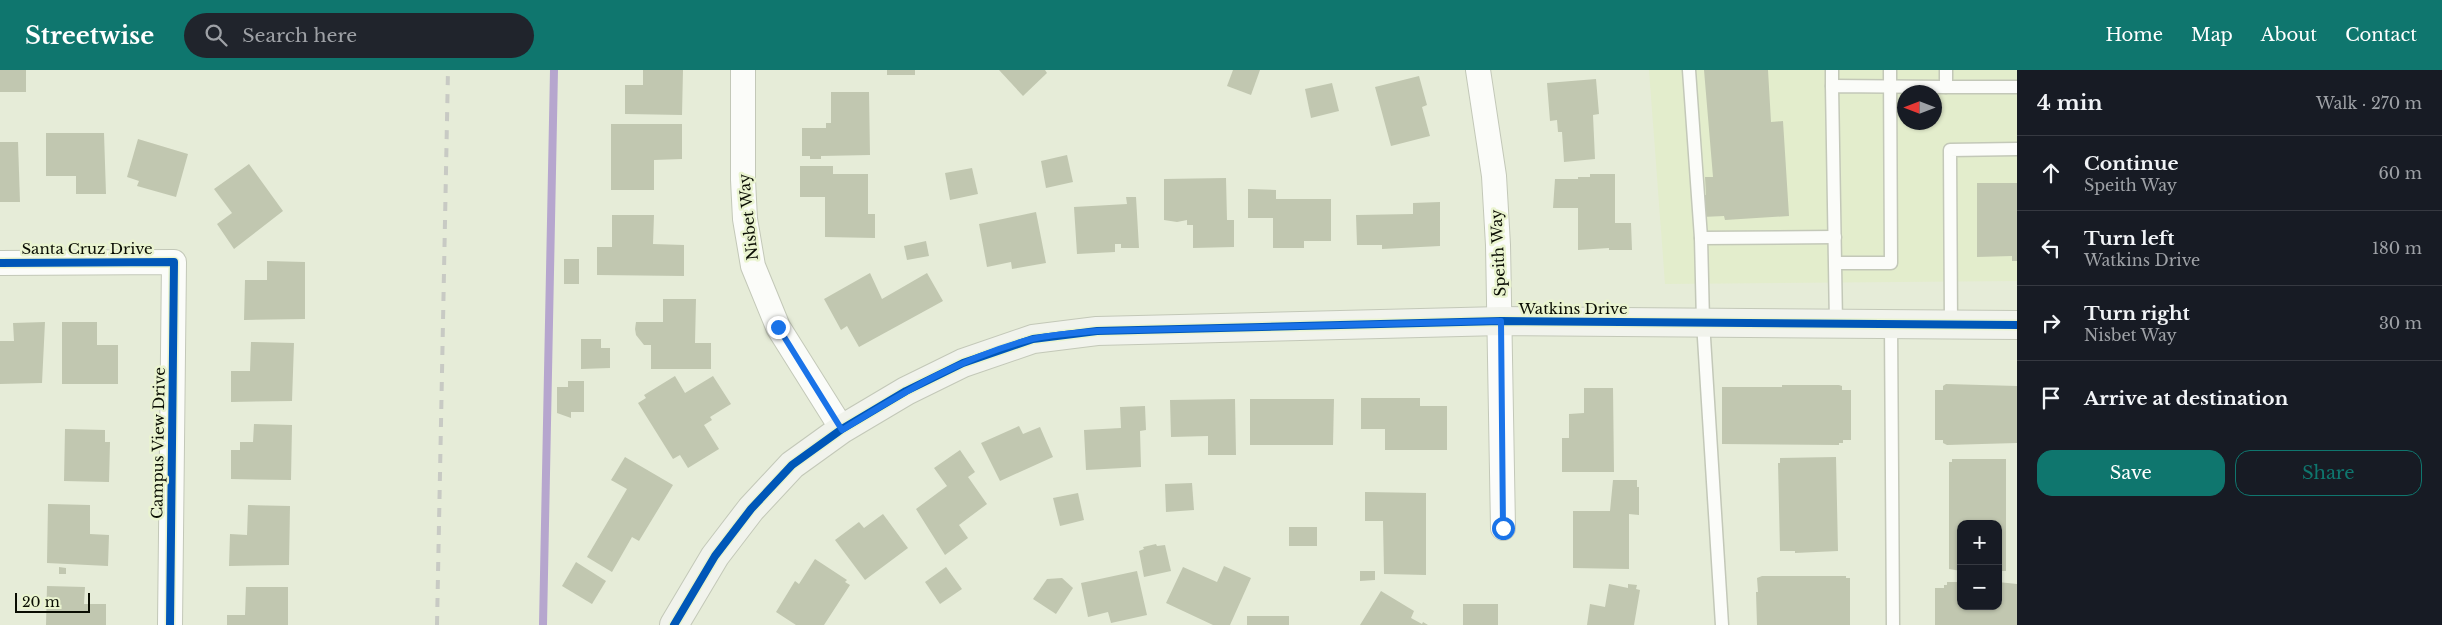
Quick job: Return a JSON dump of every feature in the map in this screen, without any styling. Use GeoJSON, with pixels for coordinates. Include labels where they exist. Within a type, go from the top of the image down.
{"type":"FeatureCollection","features":[{"type":"Feature","properties":{"kind":"main road","name":"Watkins Drive"},"geometry":{"type":"LineString","coordinates":[[674,625],[715,556],[751,509],[792,465],[842,430],[906,391],[963,363],[1033,339],[1097,331],[1501,321],[2017,325]]}},
{"type":"Feature","properties":{"kind":"street","name":"Nisbet Way"},"geometry":{"type":"LineString","coordinates":[[744,70],[743,180],[745,219],[753,266],[778,327],[842,430]]}},
{"type":"Feature","properties":{"kind":"street","name":"Speith Way"},"geometry":{"type":"LineString","coordinates":[[1478,70],[1482,86],[1494,176],[1501,321],[1503,528]]}},
{"type":"Feature","properties":{"kind":"street","name":"Santa Cruz Drive"},"geometry":{"type":"LineString","coordinates":[[0,263],[174,262]]}},
{"type":"Feature","properties":{"kind":"street","name":"Campus View Drive"},"geometry":{"type":"LineString","coordinates":[[170,625],[174,262]]}},
{"type":"Feature","properties":{"kind":"lane"},"geometry":{"type":"LineString","coordinates":[[1689,70],[1701,238],[1703,322],[1722,625]]}},
{"type":"Feature","properties":{"kind":"lane"},"geometry":{"type":"LineString","coordinates":[[1832,70],[1836,324]]}},
{"type":"Feature","properties":{"kind":"lane"},"geometry":{"type":"LineString","coordinates":[[1836,263],[1891,263],[1890,70]]}},
{"type":"Feature","properties":{"kind":"lane"},"geometry":{"type":"LineString","coordinates":[[1946,70],[1946,87]]}},
{"type":"Feature","properties":{"kind":"lane"},"geometry":{"type":"LineString","coordinates":[[1832,86],[2017,87]]}},
{"type":"Feature","properties":{"kind":"lane"},"geometry":{"type":"LineString","coordinates":[[1951,325],[1950,150],[2017,148]]}},
{"type":"Feature","properties":{"kind":"lane"},"geometry":{"type":"LineString","coordinates":[[1701,238],[1835,237]]}},
{"type":"Feature","properties":{"kind":"lane"},"geometry":{"type":"LineString","coordinates":[[1891,324],[1893,625]]}},
{"type":"Feature","properties":{"kind":"shaded area"},"geometry":{"type":"Polygon","coordinates":[[[1649,70],[2017,70],[2017,281],[1665,284],[1649,70]]]}},
{"type":"Feature","properties":{"kind":"building"},"geometry":{"type":"Polygon","coordinates":[[[0,70],[26,70],[26,92],[0,92],[0,70]]]}},
{"type":"Feature","properties":{"kind":"building"},"geometry":{"type":"Polygon","coordinates":[[[643,70],[683,70],[682,115],[625,114],[625,85],[643,85],[643,70]]]}},
{"type":"Feature","properties":{"kind":"building"},"geometry":{"type":"Polygon","coordinates":[[[887,70],[915,70],[915,75],[887,75],[887,70]]]}},
{"type":"Feature","properties":{"kind":"building"},"geometry":{"type":"Polygon","coordinates":[[[999,70],[1045,70],[1047,73],[1023,96],[999,70]]]}},
{"type":"Feature","properties":{"kind":"building"},"geometry":{"type":"Polygon","coordinates":[[[1233,70],[1260,70],[1251,95],[1227,86],[1233,70]]]}},
{"type":"Feature","properties":{"kind":"building"},"geometry":{"type":"Polygon","coordinates":[[[1704,70],[1768,70],[1771,122],[1783,121],[1789,216],[1725,220],[1724,216],[1702,217],[1701,195],[1706,195],[1705,177],[1713,177],[1704,70]]]}},
{"type":"Feature","properties":{"kind":"building"},"geometry":{"type":"Polygon","coordinates":[[[1419,76],[1427,105],[1422,107],[1430,136],[1391,146],[1375,87],[1419,76]]]}},
{"type":"Feature","properties":{"kind":"building"},"geometry":{"type":"Polygon","coordinates":[[[1596,79],[1599,114],[1593,115],[1595,159],[1564,162],[1562,132],[1558,132],[1557,120],[1550,121],[1547,83],[1596,79]]]}},
{"type":"Feature","properties":{"kind":"building"},"geometry":{"type":"Polygon","coordinates":[[[1332,83],[1339,111],[1311,118],[1305,89],[1332,83]]]}},
{"type":"Feature","properties":{"kind":"building"},"geometry":{"type":"Polygon","coordinates":[[[831,92],[869,92],[870,155],[821,156],[821,159],[810,159],[810,156],[802,156],[802,128],[826,128],[826,123],[831,123],[831,92]]]}},
{"type":"Feature","properties":{"kind":"building"},"geometry":{"type":"Polygon","coordinates":[[[611,124],[682,124],[682,159],[654,160],[654,190],[611,190],[611,124]]]}},
{"type":"Feature","properties":{"kind":"building"},"geometry":{"type":"Polygon","coordinates":[[[46,133],[104,133],[106,194],[76,194],[76,176],[46,176],[46,133]]]}},
{"type":"Feature","properties":{"kind":"building"},"geometry":{"type":"Polygon","coordinates":[[[138,139],[188,154],[176,197],[137,186],[139,181],[127,177],[138,139]]]}},
{"type":"Feature","properties":{"kind":"building"},"geometry":{"type":"Polygon","coordinates":[[[0,142],[18,142],[20,202],[0,202],[0,142]]]}},
{"type":"Feature","properties":{"kind":"building"},"geometry":{"type":"Polygon","coordinates":[[[1067,155],[1073,182],[1046,188],[1041,161],[1067,155]]]}},
{"type":"Feature","properties":{"kind":"building"},"geometry":{"type":"Polygon","coordinates":[[[249,164],[283,211],[234,249],[217,224],[232,213],[214,189],[249,164]]]}},
{"type":"Feature","properties":{"kind":"building"},"geometry":{"type":"Polygon","coordinates":[[[800,166],[833,166],[833,174],[868,174],[868,214],[875,214],[875,238],[825,237],[825,197],[800,197],[800,166]]]}},
{"type":"Feature","properties":{"kind":"building"},"geometry":{"type":"Polygon","coordinates":[[[972,168],[978,194],[950,200],[945,173],[972,168]]]}},
{"type":"Feature","properties":{"kind":"building"},"geometry":{"type":"Polygon","coordinates":[[[1590,174],[1615,174],[1615,223],[1631,223],[1632,250],[1609,250],[1609,248],[1578,250],[1578,208],[1553,208],[1555,179],[1578,179],[1578,177],[1590,177],[1590,174]]]}},
{"type":"Feature","properties":{"kind":"building"},"geometry":{"type":"Polygon","coordinates":[[[1226,178],[1227,220],[1234,220],[1234,247],[1193,248],[1193,225],[1187,225],[1187,220],[1177,222],[1164,220],[1164,179],[1226,178]]]}},
{"type":"Feature","properties":{"kind":"building"},"geometry":{"type":"Polygon","coordinates":[[[1977,183],[2017,183],[2017,261],[2012,261],[2012,256],[1977,257],[1977,183]]]}},
{"type":"Feature","properties":{"kind":"building"},"geometry":{"type":"Polygon","coordinates":[[[1248,189],[1276,190],[1276,199],[1331,199],[1331,241],[1304,241],[1304,248],[1273,248],[1273,218],[1248,218],[1248,189]]]}},
{"type":"Feature","properties":{"kind":"building"},"geometry":{"type":"Polygon","coordinates":[[[1126,197],[1136,197],[1139,248],[1121,248],[1121,244],[1115,244],[1115,252],[1077,254],[1074,207],[1127,204],[1126,197]]]}},
{"type":"Feature","properties":{"kind":"building"},"geometry":{"type":"Polygon","coordinates":[[[1440,202],[1440,246],[1382,249],[1382,245],[1357,245],[1356,215],[1413,214],[1413,203],[1440,202]]]}},
{"type":"Feature","properties":{"kind":"building"},"geometry":{"type":"Polygon","coordinates":[[[1036,212],[1046,263],[1012,269],[1011,262],[987,267],[979,224],[1036,212]]]}},
{"type":"Feature","properties":{"kind":"building"},"geometry":{"type":"Polygon","coordinates":[[[612,215],[654,215],[653,244],[684,245],[684,276],[597,275],[597,247],[612,247],[612,215]]]}},
{"type":"Feature","properties":{"kind":"building"},"geometry":{"type":"Polygon","coordinates":[[[926,241],[929,256],[907,260],[904,246],[926,241]]]}},
{"type":"Feature","properties":{"kind":"building"},"geometry":{"type":"Polygon","coordinates":[[[564,259],[579,259],[579,284],[564,284],[564,259]]]}},
{"type":"Feature","properties":{"kind":"building"},"geometry":{"type":"Polygon","coordinates":[[[267,261],[305,262],[305,319],[244,320],[245,280],[267,280],[267,261]]]}},
{"type":"Feature","properties":{"kind":"building"},"geometry":{"type":"Polygon","coordinates":[[[870,273],[882,299],[927,273],[943,301],[859,347],[847,326],[841,330],[824,299],[870,273]]]}},
{"type":"Feature","properties":{"kind":"building"},"geometry":{"type":"Polygon","coordinates":[[[663,299],[696,299],[695,343],[711,343],[711,369],[651,369],[651,345],[644,345],[636,335],[636,322],[663,322],[663,299]]]}},
{"type":"Feature","properties":{"kind":"building"},"geometry":{"type":"Polygon","coordinates":[[[45,322],[42,383],[0,384],[0,341],[14,341],[13,323],[45,322]]]}},
{"type":"Feature","properties":{"kind":"building"},"geometry":{"type":"Polygon","coordinates":[[[62,322],[97,322],[97,345],[118,345],[118,384],[62,384],[62,322]]]}},
{"type":"Feature","properties":{"kind":"building"},"geometry":{"type":"Polygon","coordinates":[[[581,339],[601,339],[601,348],[610,348],[610,368],[581,369],[581,339]]]}},
{"type":"Feature","properties":{"kind":"building"},"geometry":{"type":"Polygon","coordinates":[[[251,342],[294,343],[292,401],[231,402],[231,371],[250,371],[251,342]]]}},
{"type":"Feature","properties":{"kind":"building"},"geometry":{"type":"Polygon","coordinates":[[[675,376],[685,393],[713,376],[731,404],[710,417],[712,420],[704,425],[719,449],[688,468],[680,455],[673,459],[638,403],[646,398],[644,395],[675,376]]]}},
{"type":"Feature","properties":{"kind":"building"},"geometry":{"type":"Polygon","coordinates":[[[568,381],[584,381],[584,412],[571,412],[571,418],[557,413],[557,387],[568,387],[568,381]]]}},
{"type":"Feature","properties":{"kind":"building"},"geometry":{"type":"Polygon","coordinates":[[[1946,384],[2017,386],[2017,443],[1947,445],[1943,443],[1943,440],[1935,440],[1935,390],[1943,390],[1943,386],[1946,384]]]}},
{"type":"Feature","properties":{"kind":"building"},"geometry":{"type":"Polygon","coordinates":[[[1782,385],[1839,385],[1842,386],[1842,390],[1851,390],[1851,440],[1843,440],[1843,443],[1839,443],[1839,445],[1722,444],[1722,387],[1782,387],[1782,385]]]}},
{"type":"Feature","properties":{"kind":"building"},"geometry":{"type":"Polygon","coordinates":[[[1584,388],[1613,388],[1614,472],[1562,472],[1562,438],[1569,438],[1569,414],[1584,413],[1584,388]]]}},
{"type":"Feature","properties":{"kind":"building"},"geometry":{"type":"Polygon","coordinates":[[[1361,398],[1420,398],[1420,406],[1447,406],[1447,450],[1385,450],[1385,429],[1361,429],[1361,398]]]}},
{"type":"Feature","properties":{"kind":"building"},"geometry":{"type":"Polygon","coordinates":[[[1235,399],[1236,455],[1208,455],[1208,436],[1171,437],[1170,400],[1235,399]]]}},
{"type":"Feature","properties":{"kind":"building"},"geometry":{"type":"Polygon","coordinates":[[[1250,399],[1334,399],[1333,445],[1250,445],[1250,399]]]}},
{"type":"Feature","properties":{"kind":"building"},"geometry":{"type":"Polygon","coordinates":[[[1145,406],[1146,430],[1140,431],[1141,467],[1086,470],[1084,430],[1121,428],[1120,407],[1145,406]]]}},
{"type":"Feature","properties":{"kind":"building"},"geometry":{"type":"Polygon","coordinates":[[[254,424],[292,425],[291,480],[231,479],[231,450],[240,450],[240,442],[253,442],[254,424]]]}},
{"type":"Feature","properties":{"kind":"building"},"geometry":{"type":"Polygon","coordinates":[[[1019,426],[1023,434],[1040,427],[1053,457],[1000,481],[981,443],[1019,426]]]}},
{"type":"Feature","properties":{"kind":"building"},"geometry":{"type":"Polygon","coordinates":[[[65,429],[105,430],[105,442],[110,442],[109,482],[64,481],[65,429]]]}},
{"type":"Feature","properties":{"kind":"building"},"geometry":{"type":"Polygon","coordinates":[[[960,450],[975,472],[968,477],[987,504],[959,525],[968,538],[945,555],[916,509],[947,486],[934,468],[960,450]]]}},
{"type":"Feature","properties":{"kind":"building"},"geometry":{"type":"Polygon","coordinates":[[[625,457],[673,485],[639,541],[632,537],[612,572],[587,557],[627,489],[611,480],[625,457]]]}},
{"type":"Feature","properties":{"kind":"building"},"geometry":{"type":"Polygon","coordinates":[[[1836,457],[1838,551],[1795,553],[1795,551],[1780,551],[1778,463],[1780,463],[1780,458],[1836,457]]]}},
{"type":"Feature","properties":{"kind":"building"},"geometry":{"type":"Polygon","coordinates":[[[1952,459],[2006,459],[2006,571],[2002,571],[2002,520],[1957,520],[1957,570],[1949,569],[1949,462],[1952,462],[1952,459]]]}},
{"type":"Feature","properties":{"kind":"building"},"geometry":{"type":"Polygon","coordinates":[[[1613,480],[1637,480],[1637,487],[1639,487],[1639,515],[1629,514],[1629,569],[1573,568],[1573,511],[1610,511],[1613,480]]]}},
{"type":"Feature","properties":{"kind":"building"},"geometry":{"type":"Polygon","coordinates":[[[1192,483],[1194,510],[1166,512],[1165,484],[1192,483]]]}},
{"type":"Feature","properties":{"kind":"building"},"geometry":{"type":"Polygon","coordinates":[[[1365,492],[1426,493],[1426,575],[1384,574],[1383,521],[1365,521],[1365,492]]]}},
{"type":"Feature","properties":{"kind":"building"},"geometry":{"type":"Polygon","coordinates":[[[1078,493],[1084,520],[1060,526],[1053,498],[1078,493]]]}},
{"type":"Feature","properties":{"kind":"building"},"geometry":{"type":"Polygon","coordinates":[[[48,504],[90,505],[90,534],[109,535],[108,566],[47,563],[48,504]]]}},
{"type":"Feature","properties":{"kind":"building"},"geometry":{"type":"Polygon","coordinates":[[[248,505],[290,506],[289,565],[229,566],[230,534],[247,535],[248,505]]]}},
{"type":"Feature","properties":{"kind":"building"},"geometry":{"type":"Polygon","coordinates":[[[883,514],[908,548],[865,580],[835,540],[859,522],[864,528],[883,514]]]}},
{"type":"Feature","properties":{"kind":"building"},"geometry":{"type":"Polygon","coordinates":[[[1289,527],[1317,527],[1317,546],[1289,546],[1289,527]]]}},
{"type":"Feature","properties":{"kind":"building"},"geometry":{"type":"Polygon","coordinates":[[[1156,544],[1157,546],[1165,545],[1171,571],[1144,577],[1139,551],[1144,549],[1143,547],[1156,544]]]}},
{"type":"Feature","properties":{"kind":"building"},"geometry":{"type":"Polygon","coordinates":[[[815,559],[847,580],[845,582],[850,585],[824,625],[796,625],[776,612],[795,581],[799,584],[815,559]]]}},
{"type":"Feature","properties":{"kind":"building"},"geometry":{"type":"Polygon","coordinates":[[[576,562],[606,581],[592,604],[562,586],[576,562]]]}},
{"type":"Feature","properties":{"kind":"building"},"geometry":{"type":"Polygon","coordinates":[[[1224,566],[1251,578],[1230,625],[1213,625],[1166,603],[1183,567],[1217,582],[1224,566]]]}},
{"type":"Feature","properties":{"kind":"building"},"geometry":{"type":"Polygon","coordinates":[[[59,567],[66,568],[66,574],[59,574],[59,567]]]}},
{"type":"Feature","properties":{"kind":"building"},"geometry":{"type":"Polygon","coordinates":[[[946,567],[962,589],[940,604],[925,582],[946,567]]]}},
{"type":"Feature","properties":{"kind":"building"},"geometry":{"type":"Polygon","coordinates":[[[1137,571],[1147,615],[1111,623],[1108,612],[1088,617],[1081,583],[1137,571]]]}},
{"type":"Feature","properties":{"kind":"building"},"geometry":{"type":"Polygon","coordinates":[[[1360,571],[1375,571],[1375,580],[1360,581],[1360,571]]]}},
{"type":"Feature","properties":{"kind":"building"},"geometry":{"type":"Polygon","coordinates":[[[1762,576],[1846,576],[1846,578],[1850,578],[1850,625],[1757,625],[1757,578],[1762,576]]]}},
{"type":"Feature","properties":{"kind":"building"},"geometry":{"type":"Polygon","coordinates":[[[1062,578],[1073,588],[1056,614],[1033,599],[1047,579],[1062,578]]]}},
{"type":"Feature","properties":{"kind":"building"},"geometry":{"type":"Polygon","coordinates":[[[1947,582],[1957,582],[1957,610],[2002,610],[2002,582],[2017,584],[2017,625],[1935,625],[1935,588],[1944,588],[1944,585],[1947,585],[1947,582]]]}},
{"type":"Feature","properties":{"kind":"building"},"geometry":{"type":"Polygon","coordinates":[[[1609,584],[1628,588],[1628,584],[1637,585],[1636,589],[1640,590],[1634,625],[1587,625],[1590,604],[1605,607],[1609,584]]]}},
{"type":"Feature","properties":{"kind":"building"},"geometry":{"type":"Polygon","coordinates":[[[47,586],[85,587],[84,604],[106,604],[106,625],[46,625],[47,586]]]}},
{"type":"Feature","properties":{"kind":"building"},"geometry":{"type":"Polygon","coordinates":[[[246,587],[288,587],[288,625],[227,625],[227,615],[245,615],[246,587]]]}},
{"type":"Feature","properties":{"kind":"building"},"geometry":{"type":"Polygon","coordinates":[[[1381,591],[1414,611],[1411,618],[1428,625],[1360,625],[1381,591]]]}},
{"type":"Feature","properties":{"kind":"building"},"geometry":{"type":"Polygon","coordinates":[[[1463,604],[1498,604],[1498,625],[1463,625],[1463,604]]]}},
{"type":"Feature","properties":{"kind":"building"},"geometry":{"type":"Polygon","coordinates":[[[1247,616],[1289,616],[1289,625],[1247,625],[1247,616]]]}},
{"type":"Feature","properties":{"kind":"waterway"},"geometry":{"type":"LineString","coordinates":[[543,625],[554,70]]}},
{"type":"Feature","properties":{"kind":"railway"},"geometry":{"type":"LineString","coordinates":[[437,625],[448,70]]}},
{"type":"Feature","properties":{"kind":"cycle path"},"geometry":{"type":"LineString","coordinates":[[0,263],[174,262],[170,625]]}},
{"type":"Feature","properties":{"kind":"cycle path"},"geometry":{"type":"LineString","coordinates":[[674,625],[715,556],[751,509],[792,465],[842,429],[906,391],[963,363],[1033,339],[1097,331],[1501,321],[2017,325]]}},
{"type":"Feature","properties":{"kind":"route"},"geometry":{"type":"LineString","coordinates":[[778,327],[794,357],[842,430],[906,391],[963,363],[1033,339],[1097,331],[1501,321],[1503,528]]}}]}
